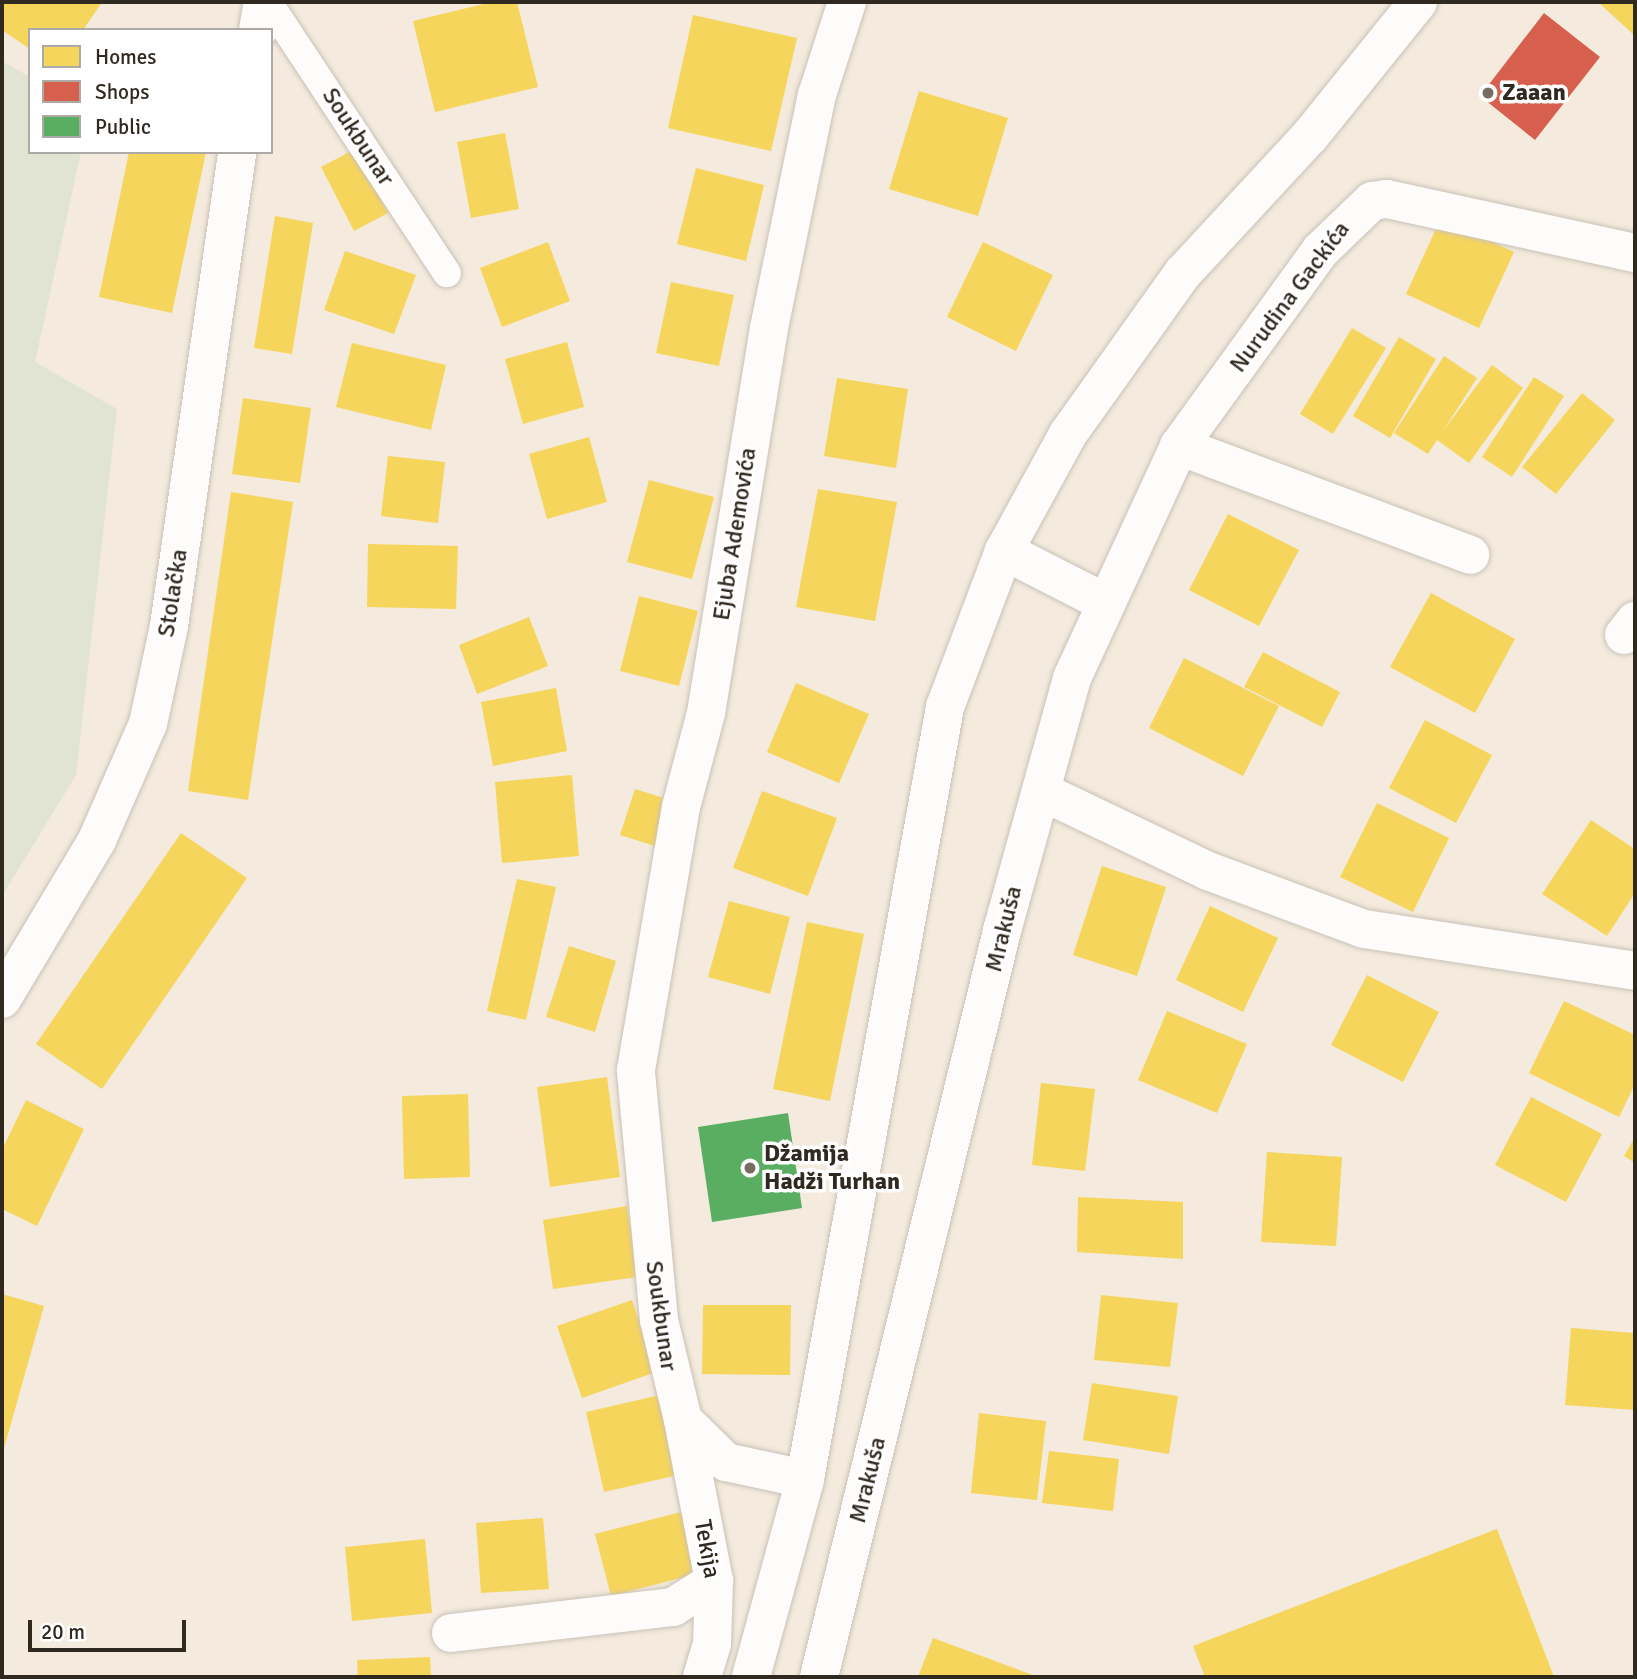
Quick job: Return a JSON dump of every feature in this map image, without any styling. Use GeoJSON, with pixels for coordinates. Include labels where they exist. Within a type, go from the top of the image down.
{"type":"FeatureCollection","features":[{"type":"Feature","properties":{"kind":"street"},"geometry":{"type":"LineString","coordinates":[[258,28],[263,2]]}},
{"type":"Feature","properties":{"kind":"street","name":"Ejuba Ademovića"},"geometry":{"type":"LineString","coordinates":[[636,1070],[681,807],[706,713],[769,328],[817,95],[847,2]]}},
{"type":"Feature","properties":{"kind":"street"},"geometry":{"type":"LineString","coordinates":[[751,1677],[805,1479],[946,707],[1004,551],[1068,434],[1184,273],[1310,136],[1418,2]]}},
{"type":"Feature","properties":{"kind":"street","name":"Stolačka"},"geometry":{"type":"LineString","coordinates":[[2,999],[97,840],[148,724],[169,626],[237,154]]}},
{"type":"Feature","properties":{"kind":"street","name":"Nurudina Gackića"},"geometry":{"type":"LineString","coordinates":[[1041,791],[1072,678],[1104,602],[1179,446],[1320,251],[1372,201],[1387,199],[1635,253]]}},
{"type":"Feature","properties":{"kind":"street"},"geometry":{"type":"LineString","coordinates":[[1179,446],[1470,555]]}},
{"type":"Feature","properties":{"kind":"street"},"geometry":{"type":"LineString","coordinates":[[1004,551],[1104,602]]}},
{"type":"Feature","properties":{"kind":"street"},"geometry":{"type":"LineString","coordinates":[[1041,791],[1208,872],[1364,929],[1635,971]]}},
{"type":"Feature","properties":{"kind":"street","name":"Mrakuša"},"geometry":{"type":"LineString","coordinates":[[819,1677],[1041,791]]}},
{"type":"Feature","properties":{"kind":"street","name":"Soukbunar"},"geometry":{"type":"LineString","coordinates":[[636,1070],[659,1320],[683,1420]]}},
{"type":"Feature","properties":{"kind":"street"},"geometry":{"type":"LineString","coordinates":[[683,1420],[726,1462],[805,1479]]}},
{"type":"Feature","properties":{"kind":"street","name":"Tekija"},"geometry":{"type":"LineString","coordinates":[[683,1420],[714,1581],[712,1644],[702,1677]]}},
{"type":"Feature","properties":{"kind":"street"},"geometry":{"type":"LineString","coordinates":[[451,1633],[673,1607],[714,1581]]}},
{"type":"Feature","properties":{"kind":"lane","name":"Soukbunar"},"geometry":{"type":"LineString","coordinates":[[268,2],[447,273]]}},
{"type":"Feature","properties":{"kind":"green space"},"geometry":{"type":"Polygon","coordinates":[[[2,61],[28,76],[28,154],[81,154],[35,362],[117,409],[76,775],[2,896],[2,61]]]}},
{"type":"Feature","properties":{"kind":"building: Homes"},"geometry":{"type":"Polygon","coordinates":[[[2,2],[102,2],[84,28],[28,28],[28,48],[2,30],[2,2]]]}},
{"type":"Feature","properties":{"kind":"building: Homes"},"geometry":{"type":"Polygon","coordinates":[[[492,2],[517,2],[538,87],[435,112],[413,21],[492,2]]]}},
{"type":"Feature","properties":{"kind":"building: Homes"},"geometry":{"type":"Polygon","coordinates":[[[1598,2],[1635,2],[1635,36],[1598,2]]]}},
{"type":"Feature","properties":{"kind":"building: Homes"},"geometry":{"type":"Polygon","coordinates":[[[693,15],[797,38],[771,151],[668,128],[693,15]]]}},
{"type":"Feature","properties":{"kind":"building: Homes"},"geometry":{"type":"Polygon","coordinates":[[[919,91],[1008,118],[978,216],[889,189],[919,91]]]}},
{"type":"Feature","properties":{"kind":"building: Homes"},"geometry":{"type":"Polygon","coordinates":[[[505,133],[519,209],[471,218],[457,142],[505,133]]]}},
{"type":"Feature","properties":{"kind":"building: Homes"},"geometry":{"type":"Polygon","coordinates":[[[355,149],[388,213],[354,231],[321,167],[355,149]]]}},
{"type":"Feature","properties":{"kind":"building: Homes"},"geometry":{"type":"Polygon","coordinates":[[[129,154],[206,154],[172,313],[99,297],[129,154]]]}},
{"type":"Feature","properties":{"kind":"building: Homes"},"geometry":{"type":"Polygon","coordinates":[[[696,168],[764,185],[746,261],[677,244],[696,168]]]}},
{"type":"Feature","properties":{"kind":"building: Homes"},"geometry":{"type":"Polygon","coordinates":[[[275,216],[313,223],[292,354],[254,348],[275,216]]]}},
{"type":"Feature","properties":{"kind":"building: Homes"},"geometry":{"type":"Polygon","coordinates":[[[1441,218],[1514,252],[1479,328],[1406,294],[1441,218]]]}},
{"type":"Feature","properties":{"kind":"building: Homes"},"geometry":{"type":"Polygon","coordinates":[[[548,242],[570,301],[502,327],[480,268],[548,242]]]}},
{"type":"Feature","properties":{"kind":"building: Homes"},"geometry":{"type":"Polygon","coordinates":[[[983,242],[1053,275],[1016,351],[947,317],[983,242]]]}},
{"type":"Feature","properties":{"kind":"building: Homes"},"geometry":{"type":"Polygon","coordinates":[[[345,251],[416,275],[394,334],[324,310],[345,251]]]}},
{"type":"Feature","properties":{"kind":"building: Homes"},"geometry":{"type":"Polygon","coordinates":[[[671,282],[734,295],[719,366],[656,353],[671,282]]]}},
{"type":"Feature","properties":{"kind":"building: Homes"},"geometry":{"type":"Polygon","coordinates":[[[1352,328],[1386,348],[1333,434],[1300,414],[1352,328]]]}},
{"type":"Feature","properties":{"kind":"building: Homes"},"geometry":{"type":"Polygon","coordinates":[[[1399,337],[1436,359],[1390,438],[1353,416],[1399,337]]]}},
{"type":"Feature","properties":{"kind":"building: Homes"},"geometry":{"type":"Polygon","coordinates":[[[567,342],[584,407],[523,424],[505,359],[567,342]]]}},
{"type":"Feature","properties":{"kind":"building: Homes"},"geometry":{"type":"Polygon","coordinates":[[[352,343],[446,365],[431,430],[336,407],[352,343]]]}},
{"type":"Feature","properties":{"kind":"building: Homes"},"geometry":{"type":"Polygon","coordinates":[[[1444,356],[1477,378],[1443,431],[1492,365],[1523,388],[1469,463],[1437,440],[1428,454],[1394,433],[1444,356]]]}},
{"type":"Feature","properties":{"kind":"building: Homes"},"geometry":{"type":"Polygon","coordinates":[[[1534,377],[1564,396],[1512,477],[1482,457],[1534,377]]]}},
{"type":"Feature","properties":{"kind":"building: Homes"},"geometry":{"type":"Polygon","coordinates":[[[837,378],[908,389],[896,468],[824,456],[837,378]]]}},
{"type":"Feature","properties":{"kind":"building: Homes"},"geometry":{"type":"Polygon","coordinates":[[[1582,393],[1615,420],[1556,494],[1522,467],[1582,393]]]}},
{"type":"Feature","properties":{"kind":"building: Homes"},"geometry":{"type":"Polygon","coordinates":[[[243,398],[311,408],[300,483],[232,474],[243,398]]]}},
{"type":"Feature","properties":{"kind":"building: Homes"},"geometry":{"type":"Polygon","coordinates":[[[589,437],[607,502],[547,519],[529,454],[589,437]]]}},
{"type":"Feature","properties":{"kind":"building: Homes"},"geometry":{"type":"Polygon","coordinates":[[[388,456],[445,462],[438,523],[381,516],[388,456]]]}},
{"type":"Feature","properties":{"kind":"building: Homes"},"geometry":{"type":"Polygon","coordinates":[[[649,480],[714,497],[692,579],[627,562],[649,480]]]}},
{"type":"Feature","properties":{"kind":"building: Homes"},"geometry":{"type":"Polygon","coordinates":[[[818,489],[897,502],[875,621],[796,607],[818,489]]]}},
{"type":"Feature","properties":{"kind":"building: Homes"},"geometry":{"type":"Polygon","coordinates":[[[231,492],[293,502],[248,800],[188,791],[231,492]]]}},
{"type":"Feature","properties":{"kind":"building: Homes"},"geometry":{"type":"Polygon","coordinates":[[[1228,514],[1299,550],[1259,626],[1189,590],[1228,514]]]}},
{"type":"Feature","properties":{"kind":"building: Homes"},"geometry":{"type":"Polygon","coordinates":[[[368,544],[458,546],[456,609],[367,607],[368,544]]]}},
{"type":"Feature","properties":{"kind":"building: Homes"},"geometry":{"type":"Polygon","coordinates":[[[1431,593],[1515,639],[1475,713],[1390,667],[1431,593]]]}},
{"type":"Feature","properties":{"kind":"building: Homes"},"geometry":{"type":"Polygon","coordinates":[[[639,596],[698,611],[679,686],[620,671],[639,596]]]}},
{"type":"Feature","properties":{"kind":"building: Homes"},"geometry":{"type":"Polygon","coordinates":[[[529,617],[548,666],[477,694],[459,645],[529,617]]]}},
{"type":"Feature","properties":{"kind":"building: Homes"},"geometry":{"type":"Polygon","coordinates":[[[1263,652],[1340,692],[1322,727],[1244,687],[1263,652]]]}},
{"type":"Feature","properties":{"kind":"building: Homes"},"geometry":{"type":"Polygon","coordinates":[[[1184,658],[1279,706],[1243,776],[1149,728],[1184,658]]]}},
{"type":"Feature","properties":{"kind":"building: Homes"},"geometry":{"type":"Polygon","coordinates":[[[796,683],[869,714],[839,783],[767,752],[796,683]]]}},
{"type":"Feature","properties":{"kind":"building: Homes"},"geometry":{"type":"Polygon","coordinates":[[[556,688],[567,751],[493,766],[481,702],[556,688]]]}},
{"type":"Feature","properties":{"kind":"building: Homes"},"geometry":{"type":"Polygon","coordinates":[[[1425,720],[1492,755],[1456,823],[1389,788],[1425,720]]]}},
{"type":"Feature","properties":{"kind":"building: Homes"},"geometry":{"type":"Polygon","coordinates":[[[572,775],[579,856],[502,863],[495,782],[572,775]]]}},
{"type":"Feature","properties":{"kind":"building: Homes"},"geometry":{"type":"Polygon","coordinates":[[[635,789],[670,800],[655,846],[620,835],[635,789]]]}},
{"type":"Feature","properties":{"kind":"building: Homes"},"geometry":{"type":"Polygon","coordinates":[[[762,791],[837,818],[808,896],[733,868],[762,791]]]}},
{"type":"Feature","properties":{"kind":"building: Homes"},"geometry":{"type":"Polygon","coordinates":[[[1377,803],[1449,838],[1413,912],[1340,877],[1377,803]]]}},
{"type":"Feature","properties":{"kind":"building: Homes"},"geometry":{"type":"Polygon","coordinates":[[[1591,820],[1635,849],[1635,893],[1607,936],[1542,894],[1591,820]]]}},
{"type":"Feature","properties":{"kind":"building: Homes"},"geometry":{"type":"Polygon","coordinates":[[[181,833],[247,878],[102,1089],[36,1044],[181,833]]]}},
{"type":"Feature","properties":{"kind":"building: Homes"},"geometry":{"type":"Polygon","coordinates":[[[1102,866],[1166,887],[1137,976],[1073,955],[1102,866]]]}},
{"type":"Feature","properties":{"kind":"building: Homes"},"geometry":{"type":"Polygon","coordinates":[[[517,879],[556,887],[526,1020],[487,1011],[517,879]]]}},
{"type":"Feature","properties":{"kind":"building: Homes"},"geometry":{"type":"Polygon","coordinates":[[[729,901],[790,917],[770,994],[708,977],[729,901]]]}},
{"type":"Feature","properties":{"kind":"building: Homes"},"geometry":{"type":"Polygon","coordinates":[[[1210,906],[1278,938],[1243,1012],[1176,980],[1210,906]]]}},
{"type":"Feature","properties":{"kind":"building: Homes"},"geometry":{"type":"Polygon","coordinates":[[[807,922],[864,934],[830,1101],[773,1089],[807,922]]]}},
{"type":"Feature","properties":{"kind":"building: Homes"},"geometry":{"type":"Polygon","coordinates":[[[569,946],[616,961],[595,1032],[546,1017],[569,946]]]}},
{"type":"Feature","properties":{"kind":"building: Homes"},"geometry":{"type":"Polygon","coordinates":[[[1367,975],[1439,1012],[1403,1082],[1331,1045],[1367,975]]]}},
{"type":"Feature","properties":{"kind":"building: Homes"},"geometry":{"type":"Polygon","coordinates":[[[1564,1001],[1635,1035],[1635,1084],[1619,1117],[1529,1073],[1564,1001]]]}},
{"type":"Feature","properties":{"kind":"building: Homes"},"geometry":{"type":"Polygon","coordinates":[[[1167,1011],[1247,1044],[1217,1113],[1138,1080],[1167,1011]]]}},
{"type":"Feature","properties":{"kind":"building: Homes"},"geometry":{"type":"Polygon","coordinates":[[[607,1077],[620,1177],[550,1187],[537,1087],[607,1077]]]}},
{"type":"Feature","properties":{"kind":"building: Homes"},"geometry":{"type":"Polygon","coordinates":[[[1041,1083],[1095,1089],[1085,1171],[1032,1165],[1041,1083]]]}},
{"type":"Feature","properties":{"kind":"building: Homes"},"geometry":{"type":"Polygon","coordinates":[[[468,1094],[470,1177],[404,1179],[402,1096],[468,1094]]]}},
{"type":"Feature","properties":{"kind":"building: Homes"},"geometry":{"type":"Polygon","coordinates":[[[1531,1097],[1602,1134],[1566,1202],[1495,1165],[1531,1097]]]}},
{"type":"Feature","properties":{"kind":"building: Homes"},"geometry":{"type":"Polygon","coordinates":[[[26,1100],[84,1129],[37,1226],[2,1209],[2,1150],[26,1100]]]}},
{"type":"Feature","properties":{"kind":"building: Homes"},"geometry":{"type":"Polygon","coordinates":[[[1635,1137],[1635,1163],[1624,1156],[1635,1137]]]}},
{"type":"Feature","properties":{"kind":"building: Homes"},"geometry":{"type":"Polygon","coordinates":[[[1267,1152],[1342,1157],[1336,1246],[1261,1242],[1267,1152]]]}},
{"type":"Feature","properties":{"kind":"building: Homes"},"geometry":{"type":"Polygon","coordinates":[[[1078,1197],[1183,1202],[1183,1259],[1077,1252],[1078,1197]]]}},
{"type":"Feature","properties":{"kind":"building: Homes"},"geometry":{"type":"Polygon","coordinates":[[[627,1206],[637,1277],[553,1289],[543,1220],[627,1206]]]}},
{"type":"Feature","properties":{"kind":"building: Homes"},"geometry":{"type":"Polygon","coordinates":[[[2,1294],[44,1306],[3,1452],[2,1452],[2,1294]]]}},
{"type":"Feature","properties":{"kind":"building: Homes"},"geometry":{"type":"Polygon","coordinates":[[[1101,1295],[1178,1303],[1170,1367],[1094,1360],[1101,1295]]]}},
{"type":"Feature","properties":{"kind":"building: Homes"},"geometry":{"type":"Polygon","coordinates":[[[632,1300],[656,1372],[582,1398],[557,1326],[632,1300]]]}},
{"type":"Feature","properties":{"kind":"building: Homes"},"geometry":{"type":"Polygon","coordinates":[[[703,1305],[791,1305],[790,1375],[702,1374],[703,1305]]]}},
{"type":"Feature","properties":{"kind":"building: Homes"},"geometry":{"type":"Polygon","coordinates":[[[1571,1328],[1635,1333],[1635,1410],[1565,1405],[1571,1328]]]}},
{"type":"Feature","properties":{"kind":"building: Homes"},"geometry":{"type":"Polygon","coordinates":[[[1092,1383],[1178,1396],[1169,1454],[1083,1440],[1092,1383]]]}},
{"type":"Feature","properties":{"kind":"building: Homes"},"geometry":{"type":"Polygon","coordinates":[[[660,1395],[678,1475],[604,1492],[586,1412],[660,1395]]]}},
{"type":"Feature","properties":{"kind":"building: Homes"},"geometry":{"type":"Polygon","coordinates":[[[979,1413],[1046,1421],[1037,1500],[971,1493],[979,1413]]]}},
{"type":"Feature","properties":{"kind":"building: Homes"},"geometry":{"type":"Polygon","coordinates":[[[1049,1451],[1119,1459],[1113,1511],[1042,1503],[1049,1451]]]}},
{"type":"Feature","properties":{"kind":"building: Homes"},"geometry":{"type":"Polygon","coordinates":[[[685,1511],[700,1573],[611,1596],[595,1534],[685,1511]]]}},
{"type":"Feature","properties":{"kind":"building: Homes"},"geometry":{"type":"Polygon","coordinates":[[[543,1518],[549,1589],[481,1593],[476,1523],[543,1518]]]}},
{"type":"Feature","properties":{"kind":"building: Homes"},"geometry":{"type":"Polygon","coordinates":[[[1497,1529],[1554,1677],[1205,1677],[1193,1646],[1497,1529]]]}},
{"type":"Feature","properties":{"kind":"building: Homes"},"geometry":{"type":"Polygon","coordinates":[[[425,1539],[432,1613],[352,1621],[345,1547],[425,1539]]]}},
{"type":"Feature","properties":{"kind":"building: Homes"},"geometry":{"type":"Polygon","coordinates":[[[933,1638],[1038,1677],[918,1677],[933,1638]]]}},
{"type":"Feature","properties":{"kind":"building: Homes"},"geometry":{"type":"Polygon","coordinates":[[[430,1657],[431,1677],[358,1677],[357,1660],[430,1657]]]}},
{"type":"Feature","properties":{"kind":"building: Shops"},"geometry":{"type":"Polygon","coordinates":[[[1544,13],[1600,57],[1535,140],[1480,96],[1544,13]]]}},
{"type":"Feature","properties":{"kind":"building: Public","name":"Džamija Hadži Turhan"},"geometry":{"type":"Polygon","coordinates":[[[788,1113],[802,1208],[712,1222],[698,1127],[788,1113]]]}},
{"type":"Feature","properties":{"kind":"place","name":"Zaaan"},"geometry":{"type":"Point","coordinates":[1488,93]}},
{"type":"Feature","properties":{"kind":"place","name":"Džamija Hadži Turhan"},"geometry":{"type":"Point","coordinates":[750,1168]}}]}
